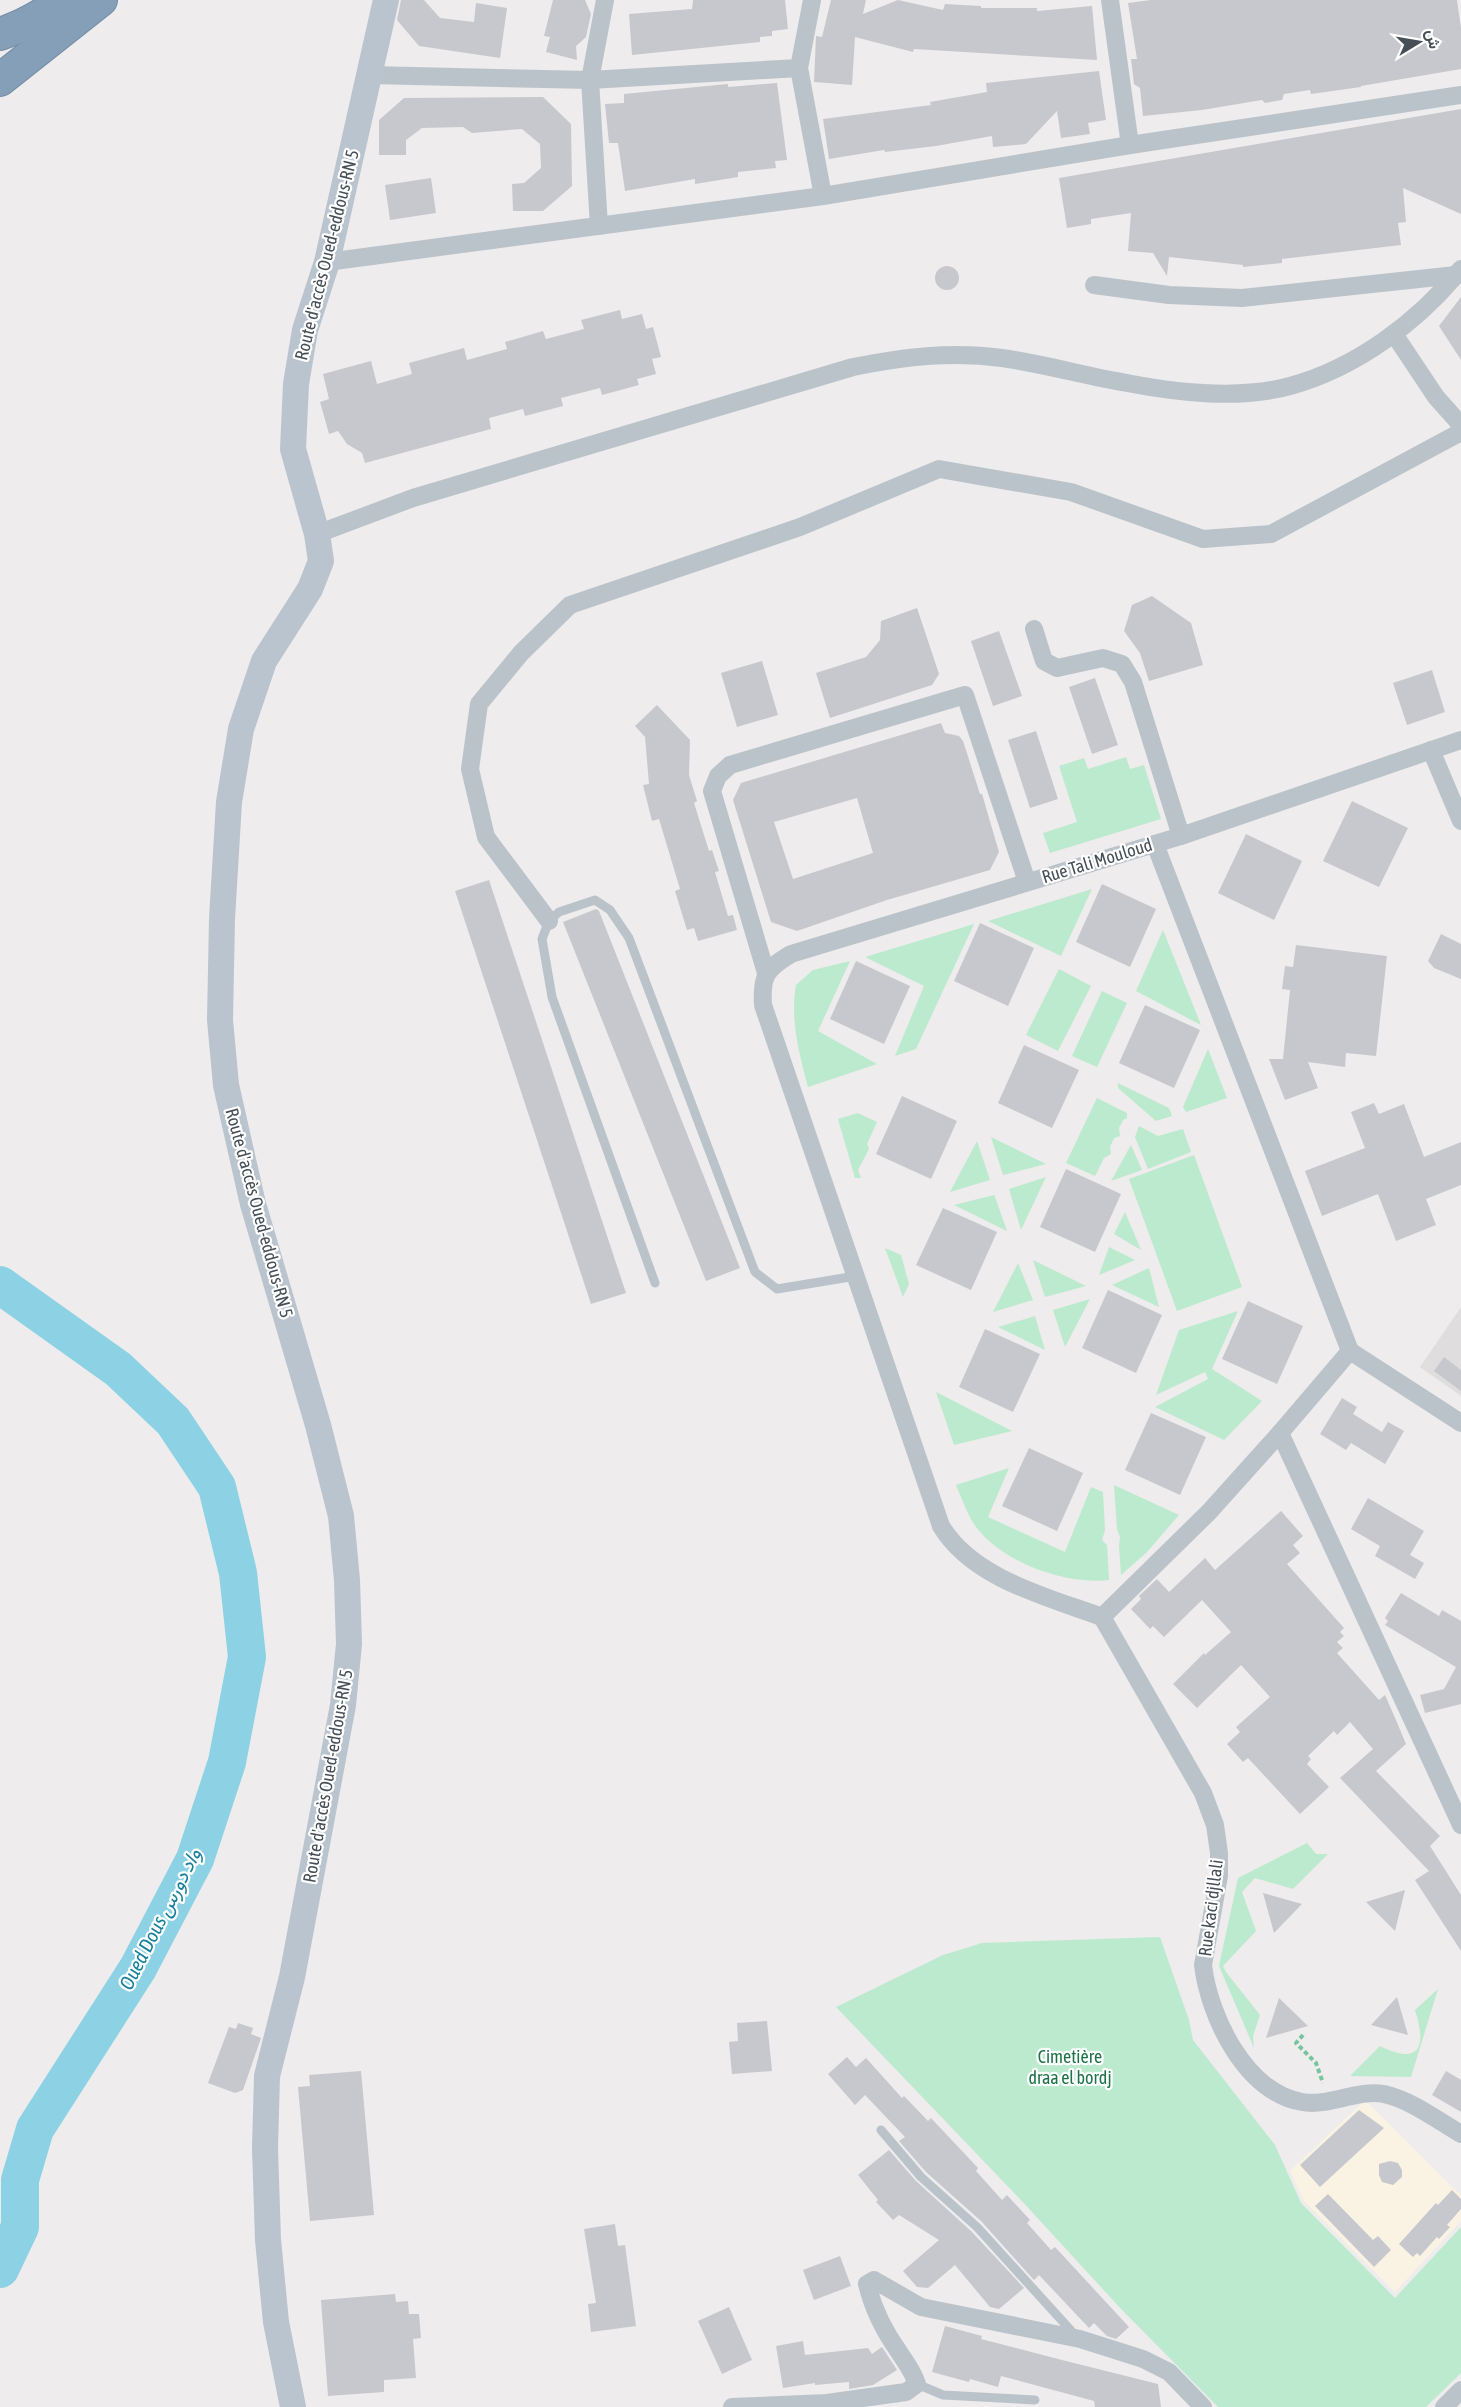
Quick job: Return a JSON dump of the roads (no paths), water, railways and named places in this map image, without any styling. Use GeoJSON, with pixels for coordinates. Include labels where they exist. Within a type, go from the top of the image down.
{"type":"FeatureCollection","features":[{"type":"Feature","properties":{"kind":"highway"},"geometry":{"type":"LineString","coordinates":[[0,34],[23,26],[62,0]]}},
{"type":"Feature","properties":{"kind":"highway"},"geometry":{"type":"LineString","coordinates":[[0,80],[101,0]]}},
{"type":"Feature","properties":{"kind":"main road","name":"Route d'accès Oued-eddous-RN 5"},"geometry":{"type":"LineString","coordinates":[[293,2407],[276,2322],[268,2240],[265,2148],[267,2076],[291,1977],[343,1705],[349,1644],[346,1580],[340,1516],[318,1425],[253,1204],[226,1085],[220,1020],[222,919],[229,802],[241,729],[264,661],[310,589],[321,561],[317,534],[293,449],[297,384],[305,330],[327,262],[386,0]]}},
{"type":"Feature","properties":{"kind":"street"},"geometry":{"type":"LineString","coordinates":[[599,226],[590,80],[605,0]]}},
{"type":"Feature","properties":{"kind":"street"},"geometry":{"type":"LineString","coordinates":[[812,0],[799,68],[823,196]]}},
{"type":"Feature","properties":{"kind":"street"},"geometry":{"type":"LineString","coordinates":[[1110,0],[1130,146]]}},
{"type":"Feature","properties":{"kind":"street"},"geometry":{"type":"LineString","coordinates":[[369,75],[590,80],[799,68]]}},
{"type":"Feature","properties":{"kind":"street"},"geometry":{"type":"LineString","coordinates":[[327,262],[823,196],[1461,95]]}},
{"type":"Feature","properties":{"kind":"street"},"geometry":{"type":"LineString","coordinates":[[317,534],[413,498],[853,367],[899,358],[933,354],[1003,358],[1130,384],[1222,394],[1260,392],[1289,387],[1343,365],[1394,334],[1427,306],[1459,272]]}},
{"type":"Feature","properties":{"kind":"street"},"geometry":{"type":"LineString","coordinates":[[1094,285],[1168,295],[1242,298],[1459,272]]}},
{"type":"Feature","properties":{"kind":"street"},"geometry":{"type":"LineString","coordinates":[[1394,334],[1436,397],[1461,425]]}},
{"type":"Feature","properties":{"kind":"street"},"geometry":{"type":"LineString","coordinates":[[549,921],[486,837],[470,769],[479,704],[520,653],[570,605],[800,527],[939,469],[1071,492],[1203,539],[1271,534],[1461,432]]}},
{"type":"Feature","properties":{"kind":"street"},"geometry":{"type":"LineString","coordinates":[[1034,629],[1044,661],[1058,668],[1102,658],[1122,664],[1133,682],[1181,836]]}},
{"type":"Feature","properties":{"kind":"street"},"geometry":{"type":"LineString","coordinates":[[1027,882],[965,695],[730,765],[717,776],[712,791],[766,973],[762,986],[763,1005],[941,1526],[949,1540],[979,1565],[1024,1589],[1102,1617],[1209,1512],[1350,1351]]}},
{"type":"Feature","properties":{"kind":"street","name":"Rue Tali Mouloud"},"geometry":{"type":"LineString","coordinates":[[766,973],[791,954],[1181,836],[1461,740]]}},
{"type":"Feature","properties":{"kind":"street"},"geometry":{"type":"LineString","coordinates":[[1431,750],[1461,821]]}},
{"type":"Feature","properties":{"kind":"street"},"geometry":{"type":"LineString","coordinates":[[1155,844],[1350,1351],[1461,1423]]}},
{"type":"Feature","properties":{"kind":"street"},"geometry":{"type":"LineString","coordinates":[[1280,1433],[1461,1825]]}},
{"type":"Feature","properties":{"kind":"street","name":"Rue kaci djllali"},"geometry":{"type":"LineString","coordinates":[[1102,1617],[1203,1792],[1215,1826],[1219,1876],[1203,1965],[1215,2012],[1234,2051],[1247,2068],[1270,2088],[1302,2102],[1372,2093],[1385,2094],[1418,2108],[1461,2134]]}},
{"type":"Feature","properties":{"kind":"street"},"geometry":{"type":"LineString","coordinates":[[732,2407],[827,2403],[906,2392],[917,2384],[913,2370],[898,2352],[874,2309],[867,2284],[874,2280],[881,2282],[904,2299],[927,2309],[1080,2339],[1156,2364],[1168,2372],[1203,2407]]}},
{"type":"Feature","properties":{"kind":"street"},"geometry":{"type":"LineString","coordinates":[[1444,2407],[1461,2390]]}},
{"type":"Feature","properties":{"kind":"lane"},"geometry":{"type":"LineString","coordinates":[[655,1283],[552,997],[542,939],[549,921],[559,912],[595,900],[610,910],[629,938],[755,1272],[777,1289],[856,1276]]}},
{"type":"Feature","properties":{"kind":"lane"},"geometry":{"type":"LineString","coordinates":[[881,2130],[921,2176],[977,2227],[1080,2339]]}},
{"type":"Feature","properties":{"kind":"lane"},"geometry":{"type":"LineString","coordinates":[[917,2384],[943,2395],[1035,2400]]}},
{"type":"Feature","properties":{"kind":"waterway","name":"Oued Dous واد دورس"},"geometry":{"type":"LineString","coordinates":[[0,1285],[118,1369],[173,1421],[217,1487],[238,1573],[247,1657],[227,1762],[195,1859],[138,1968],[35,2129],[20,2180],[20,2227],[0,2269]]}},
{"type":"Feature","properties":{"kind":"park label","name":"Cimetière draa el bordj"},"geometry":{"type":"Point","coordinates":[1070,2067]}}]}
